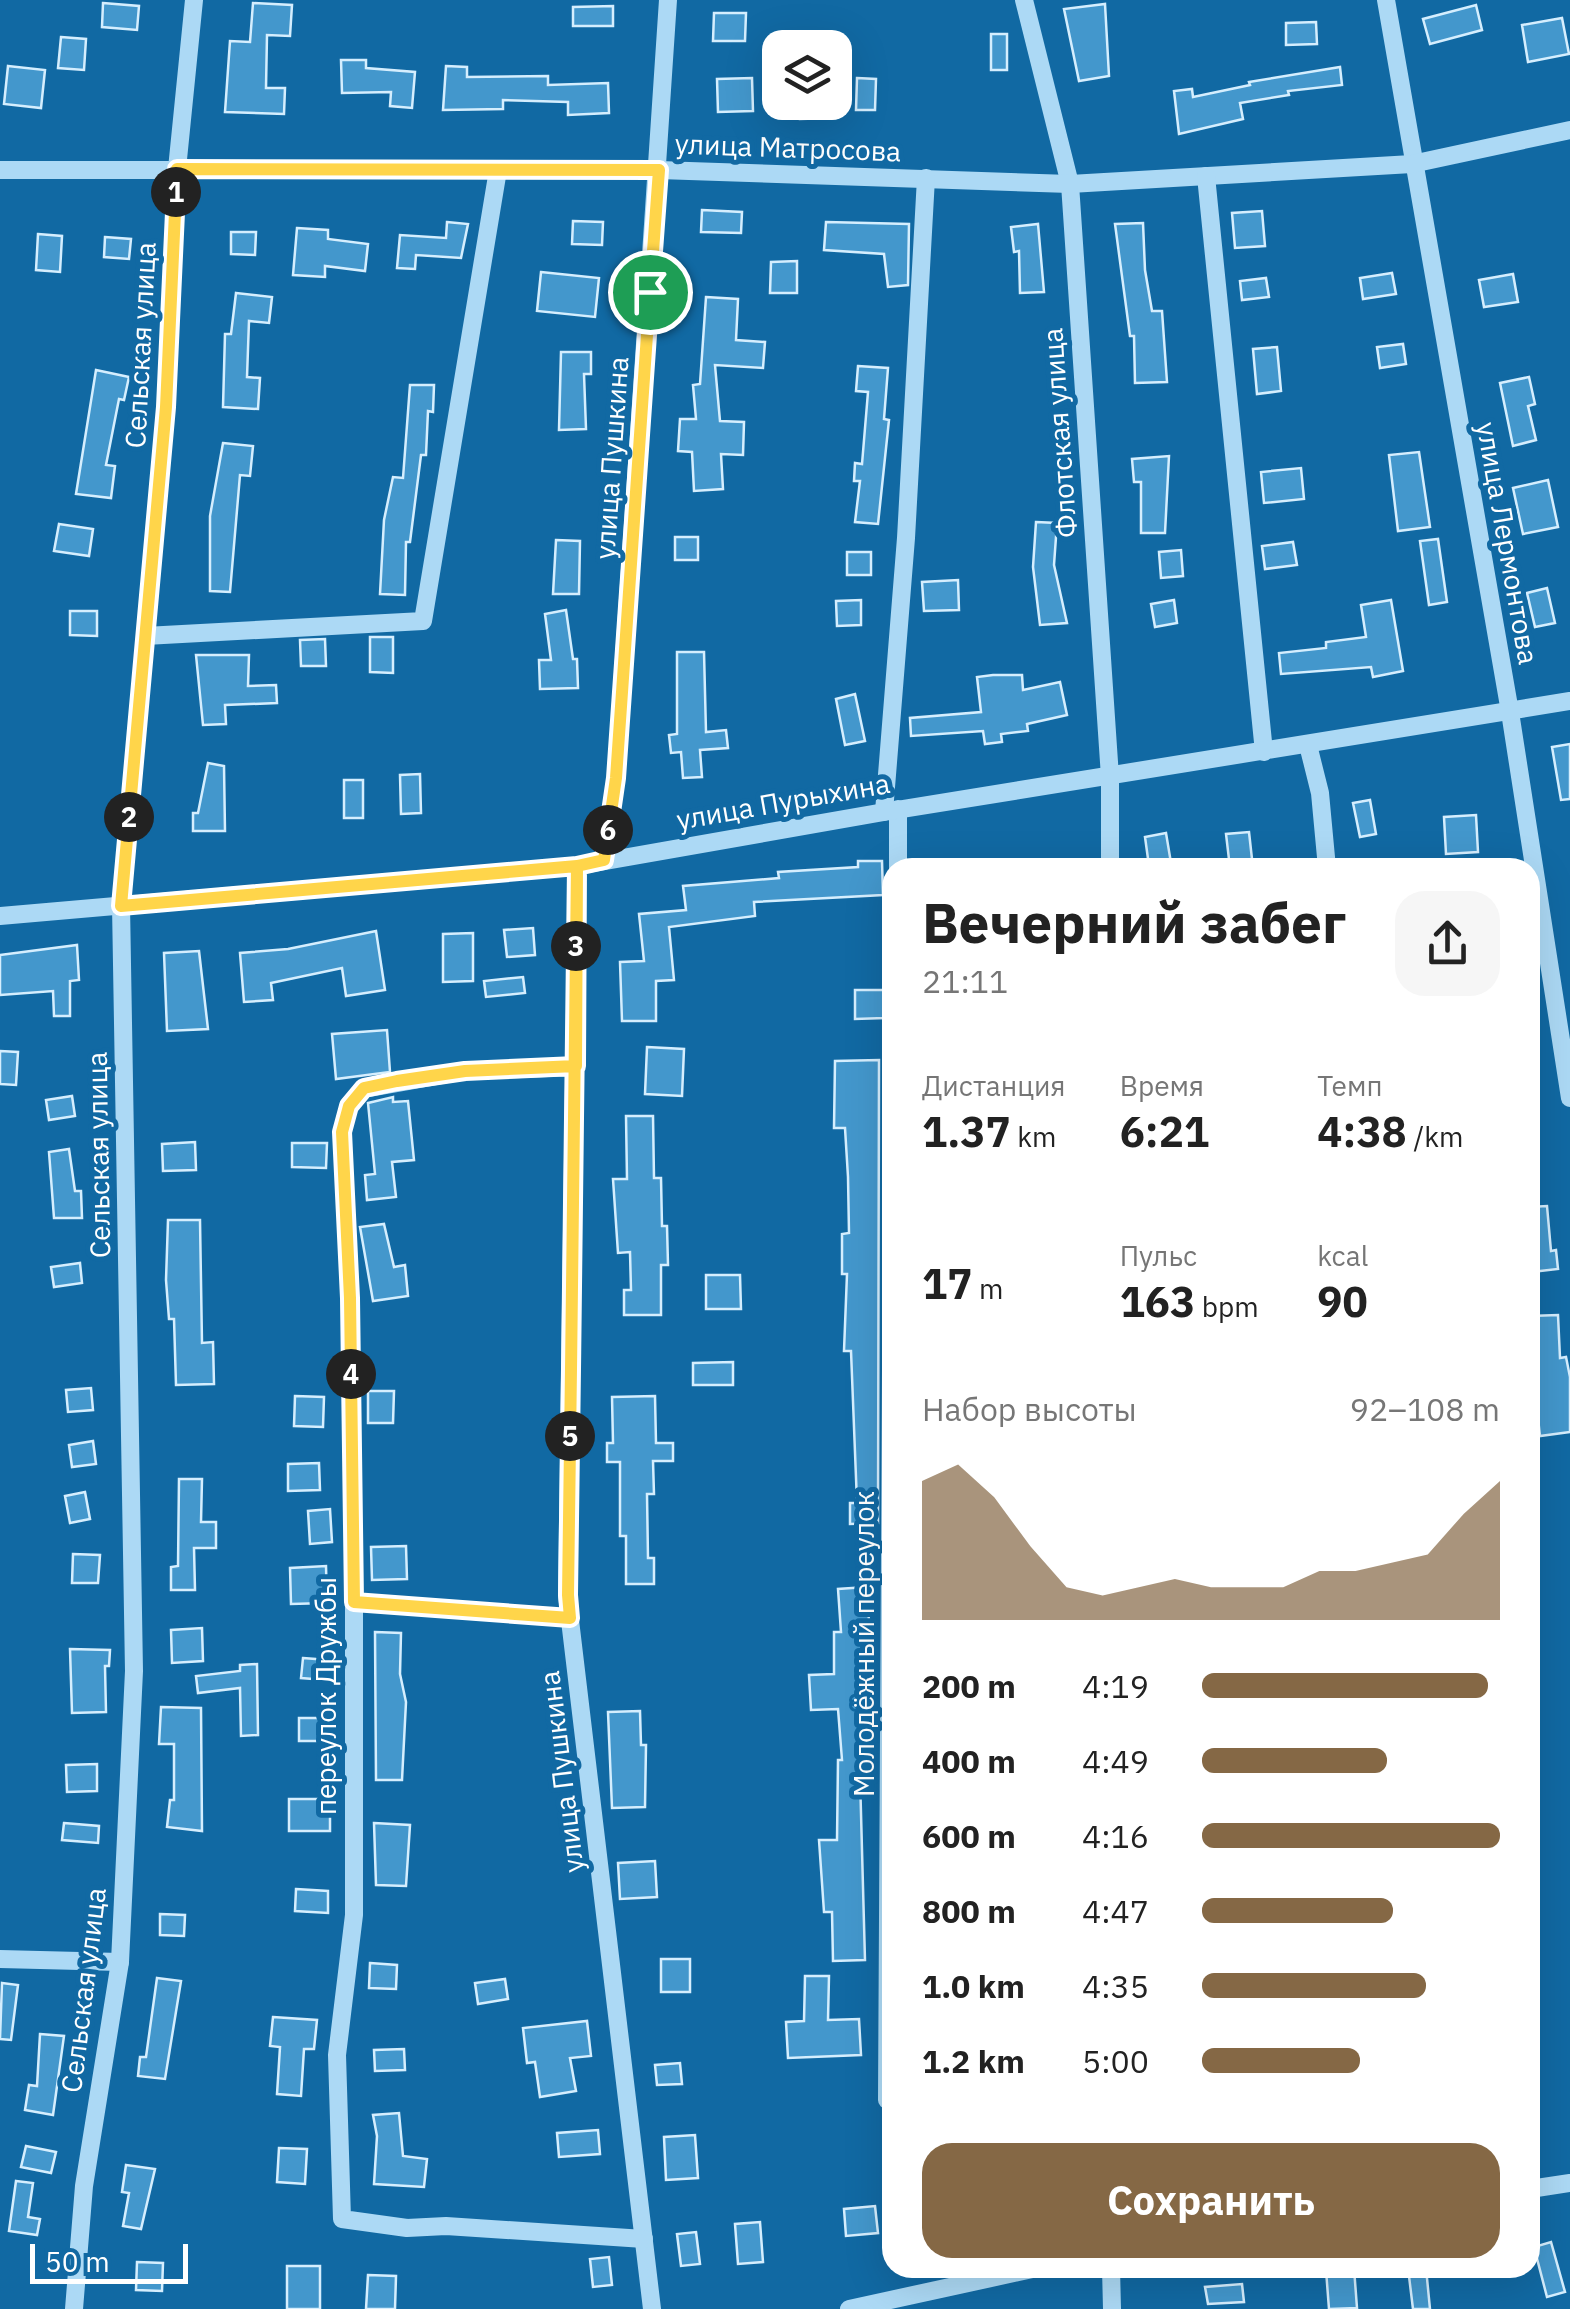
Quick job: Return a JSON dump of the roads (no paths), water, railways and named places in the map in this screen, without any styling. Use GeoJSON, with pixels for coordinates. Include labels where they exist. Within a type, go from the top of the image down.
{"type":"FeatureCollection","features":[{"type":"Feature","properties":{"kind":"street","name":"Сельская улица"},"geometry":{"type":"LineString","coordinates":[[74,2309],[84,2186],[120,1962],[134,1671],[121,906],[166,407],[177,169],[194,0]]}},
{"type":"Feature","properties":{"kind":"street","name":"улица Пушкина"},"geometry":{"type":"LineString","coordinates":[[604,860],[616,778],[668,0]]}},
{"type":"Feature","properties":{"kind":"street","name":"Флотская улица"},"geometry":{"type":"LineString","coordinates":[[1024,0],[1070,184],[1110,777],[1110,858]]}},
{"type":"Feature","properties":{"kind":"street","name":"улица Лермонтова"},"geometry":{"type":"LineString","coordinates":[[1386,0],[1533,858]]}},
{"type":"Feature","properties":{"kind":"street","name":"улица Матросова"},"geometry":{"type":"LineString","coordinates":[[0,170],[659,170],[1070,184],[1412,164],[1570,130]]}},
{"type":"Feature","properties":{"kind":"street"},"geometry":{"type":"LineString","coordinates":[[145,636],[423,621],[498,170]]}},
{"type":"Feature","properties":{"kind":"street"},"geometry":{"type":"LineString","coordinates":[[1206,176],[1264,752]]}},
{"type":"Feature","properties":{"kind":"street"},"geometry":{"type":"LineString","coordinates":[[897,858],[891,810],[926,178]]}},
{"type":"Feature","properties":{"kind":"street","name":"улица Пурыхина"},"geometry":{"type":"LineString","coordinates":[[0,916],[577,866],[891,810],[1570,701]]}},
{"type":"Feature","properties":{"kind":"street"},"geometry":{"type":"LineString","coordinates":[[1308,745],[1320,793],[1326,858]]}},
{"type":"Feature","properties":{"kind":"street","name":"улица Пушкина"},"geometry":{"type":"LineString","coordinates":[[577,866],[570,1618],[652,2309]]}},
{"type":"Feature","properties":{"kind":"street","name":"улица Лермонтова"},"geometry":{"type":"LineString","coordinates":[[1540,905],[1570,1098]]}},
{"type":"Feature","properties":{"kind":"street","name":"переулок Дружбы"},"geometry":{"type":"LineString","coordinates":[[576,1066],[465,1071],[364,1088],[349,1106],[342,1132],[350,1298],[354,1602],[354,1915],[337,2055],[342,2220],[406,2228],[446,2226],[644,2238]]}},
{"type":"Feature","properties":{"kind":"street"},"geometry":{"type":"LineString","coordinates":[[354,1602],[570,1618]]}},
{"type":"Feature","properties":{"kind":"street"},"geometry":{"type":"LineString","coordinates":[[0,1960],[120,1962]]}},
{"type":"Feature","properties":{"kind":"street"},"geometry":{"type":"LineString","coordinates":[[1540,2187],[1570,2182]]}},
{"type":"Feature","properties":{"kind":"street"},"geometry":{"type":"LineString","coordinates":[[849,2309],[990,2278]]}},
{"type":"Feature","properties":{"kind":"street"},"geometry":{"type":"LineString","coordinates":[[1110,2278],[1112,2309]]}}]}
